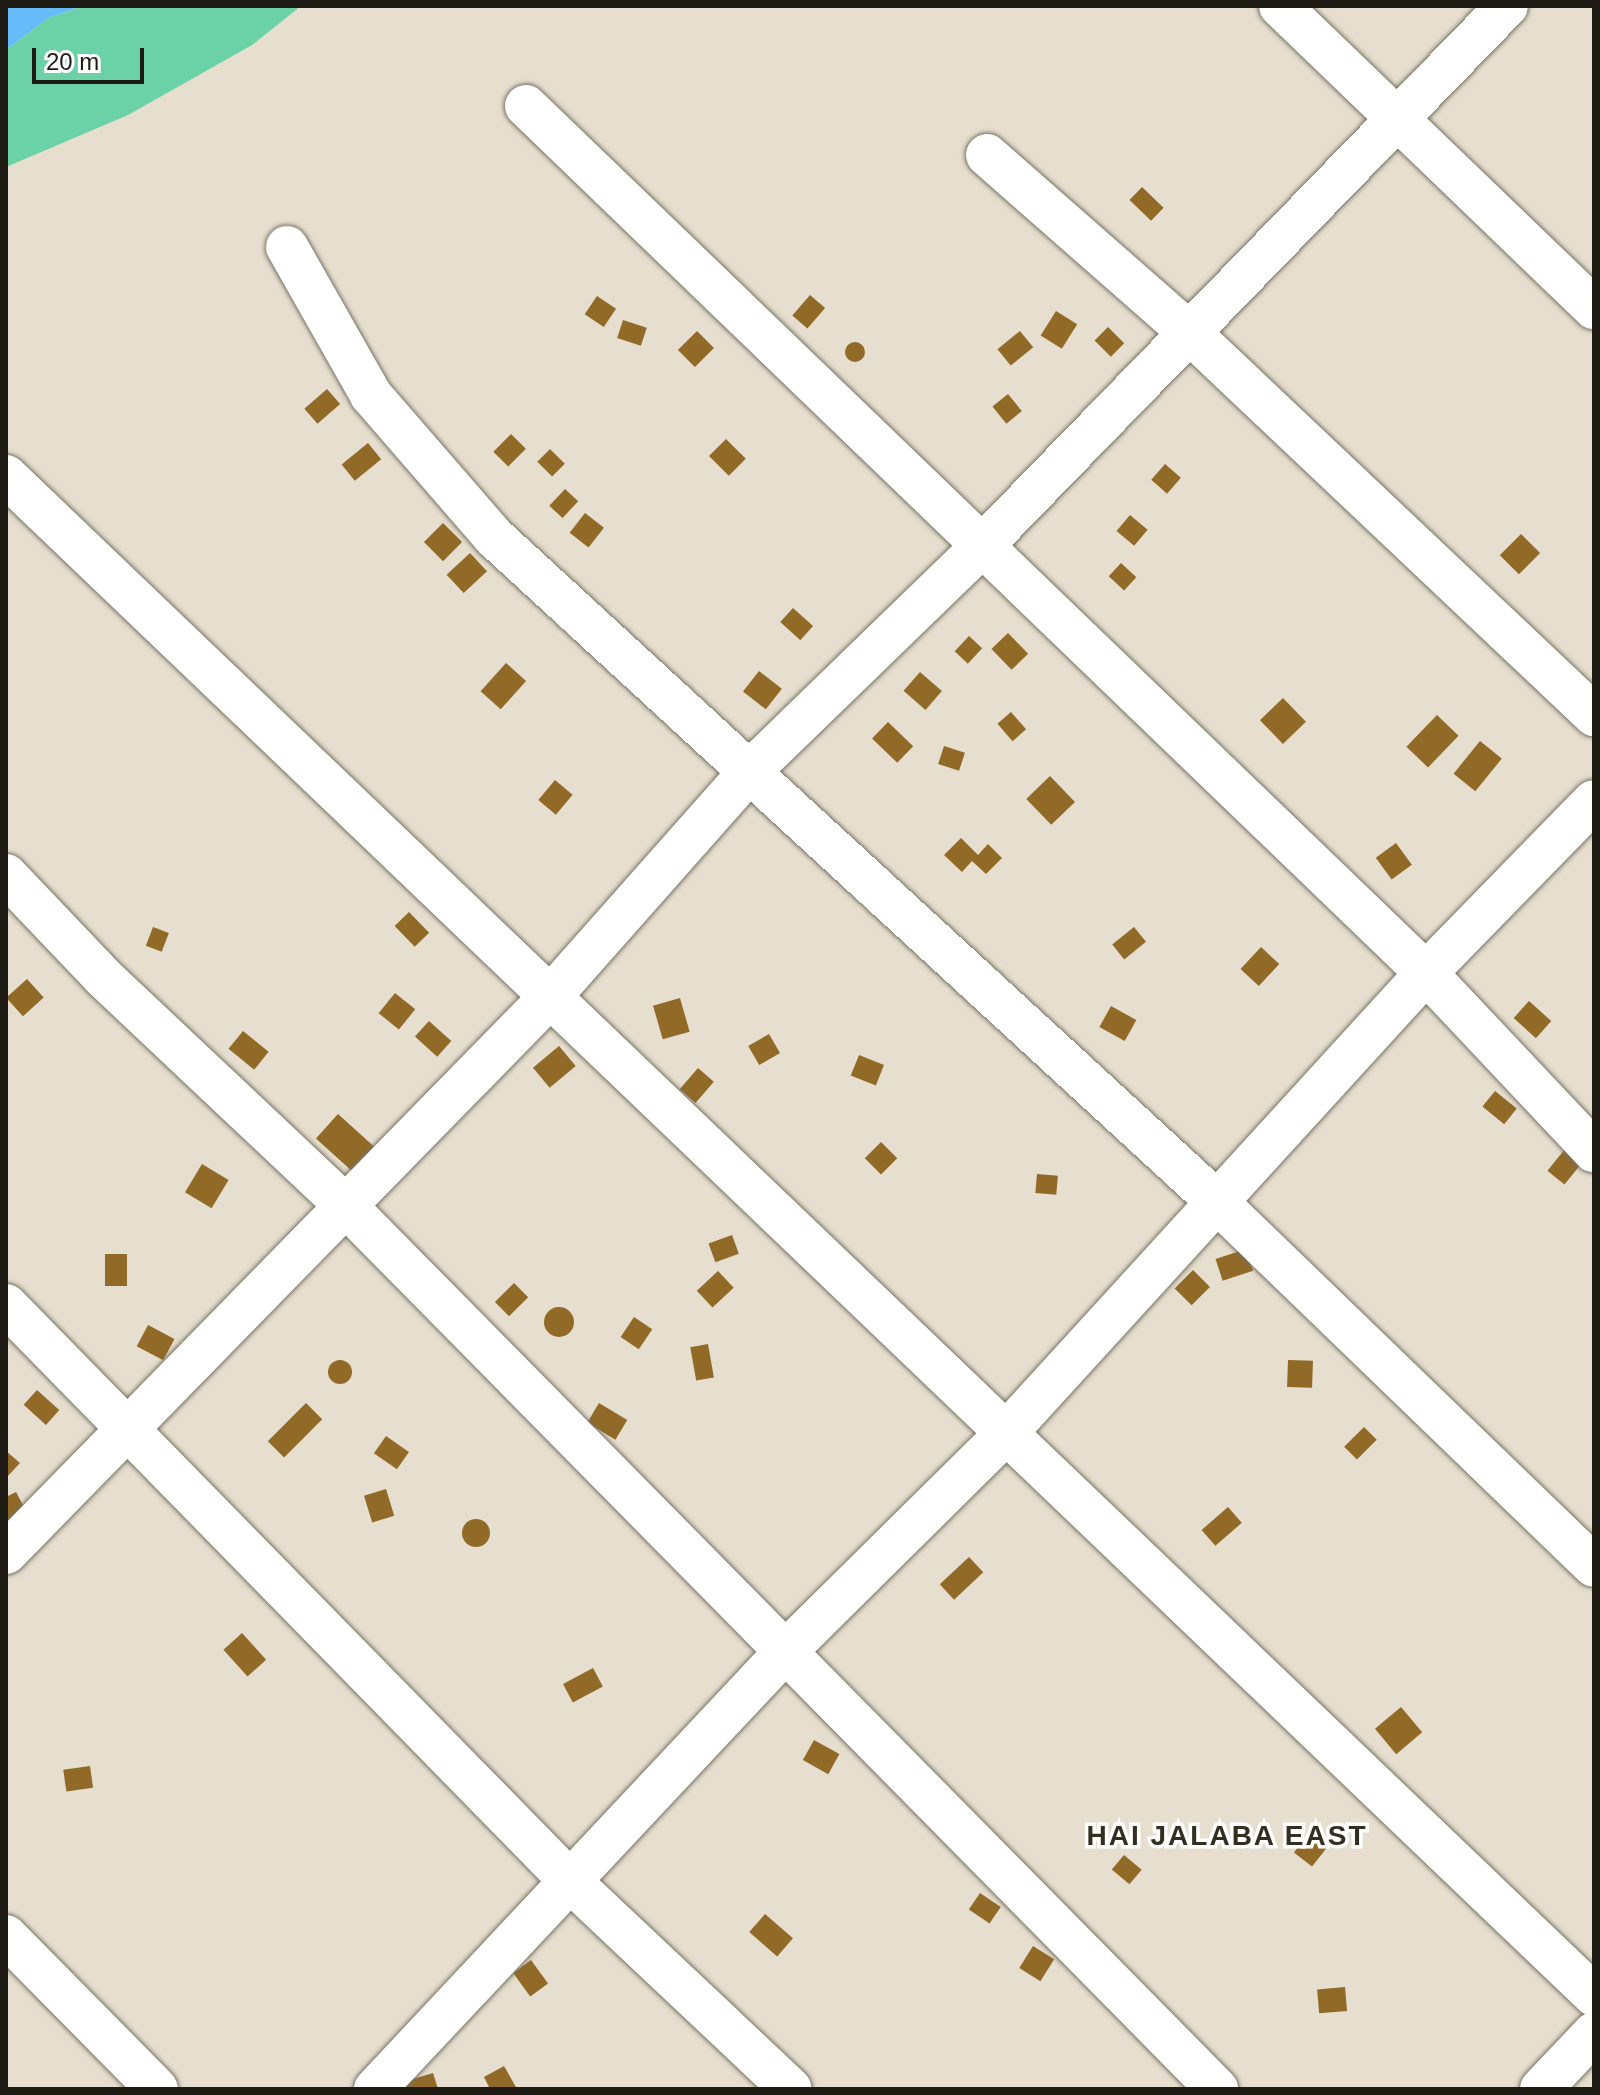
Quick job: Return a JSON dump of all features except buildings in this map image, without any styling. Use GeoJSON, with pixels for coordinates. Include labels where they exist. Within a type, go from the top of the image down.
{"type":"FeatureCollection","features":[{"type":"Feature","properties":{"kind":"street"},"geometry":{"type":"LineString","coordinates":[[1280,6],[1394,120],[1594,308]]}},
{"type":"Feature","properties":{"kind":"street"},"geometry":{"type":"LineString","coordinates":[[6,1553],[130,1430],[550,997],[748,773],[982,546],[1507,6]]}},
{"type":"Feature","properties":{"kind":"street"},"geometry":{"type":"LineString","coordinates":[[526,106],[1426,973],[1594,1151]]}},
{"type":"Feature","properties":{"kind":"street"},"geometry":{"type":"LineString","coordinates":[[987,155],[1191,334],[1594,715]]}},
{"type":"Feature","properties":{"kind":"street"},"geometry":{"type":"LineString","coordinates":[[287,247],[371,395],[494,537],[1216,1201],[1594,1566]]}},
{"type":"Feature","properties":{"kind":"street"},"geometry":{"type":"LineString","coordinates":[[6,476],[1594,1995]]}},
{"type":"Feature","properties":{"kind":"street"},"geometry":{"type":"LineString","coordinates":[[375,2089],[783,1654],[1007,1432],[1426,973],[1594,801]]}},
{"type":"Feature","properties":{"kind":"street"},"geometry":{"type":"LineString","coordinates":[[6,875],[103,977],[345,1205],[783,1654],[1217,2089]]}},
{"type":"Feature","properties":{"kind":"street"},"geometry":{"type":"LineString","coordinates":[[6,1305],[570,1881],[791,2089]]}},
{"type":"Feature","properties":{"kind":"street"},"geometry":{"type":"LineString","coordinates":[[6,1936],[157,2089]]}},
{"type":"Feature","properties":{"kind":"street"},"geometry":{"type":"LineString","coordinates":[[1541,2089],[1594,2033]]}},
{"type":"Feature","properties":{"kind":"green space"},"geometry":{"type":"Polygon","coordinates":[[[84,6],[301,6],[252,45],[128,115],[6,167],[6,50],[48,18],[84,6]]]}},
{"type":"Feature","properties":{"kind":"water"},"geometry":{"type":"Polygon","coordinates":[[[6,6],[83,6],[48,18],[6,50],[6,6]]]}},
{"type":"Feature","properties":{"kind":"district","name":"HAI JALABA EAST"},"geometry":{"type":"Point","coordinates":[1227,1836]}}]}
